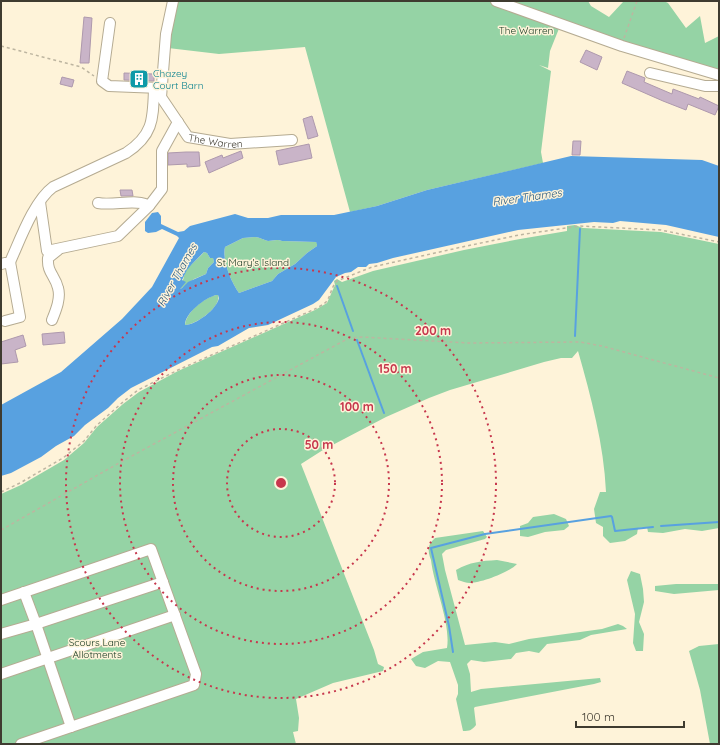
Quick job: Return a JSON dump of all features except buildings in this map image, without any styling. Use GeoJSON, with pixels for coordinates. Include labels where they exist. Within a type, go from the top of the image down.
{"type":"FeatureCollection","features":[{"type":"Feature","properties":{"kind":"street","name":"The Warren"},"geometry":{"type":"LineString","coordinates":[[173,1],[166,34],[158,88],[161,97],[188,137],[230,144],[292,140]]}},
{"type":"Feature","properties":{"kind":"street"},"geometry":{"type":"LineString","coordinates":[[496,1],[622,46],[719,75]]}},
{"type":"Feature","properties":{"kind":"street"},"geometry":{"type":"LineString","coordinates":[[5,321],[20,317],[5,263],[35,209],[47,192],[54,187],[126,153],[137,146],[149,130],[158,88],[109,86],[102,81],[110,23]]}},
{"type":"Feature","properties":{"kind":"street"},"geometry":{"type":"LineString","coordinates":[[650,73],[705,86],[719,86]]}},
{"type":"Feature","properties":{"kind":"street"},"geometry":{"type":"LineString","coordinates":[[40,202],[47,251],[118,236],[149,206],[162,189],[162,151],[178,122]]}},
{"type":"Feature","properties":{"kind":"street"},"geometry":{"type":"LineString","coordinates":[[98,203],[108,205],[138,202],[145,203],[149,206]]}},
{"type":"Feature","properties":{"kind":"street"},"geometry":{"type":"LineString","coordinates":[[52,320],[59,295],[58,287],[47,266],[48,258],[58,251],[59,248]]}},
{"type":"Feature","properties":{"kind":"street"},"geometry":{"type":"LineString","coordinates":[[1,600],[151,549],[196,674],[194,685],[21,744]]}},
{"type":"Feature","properties":{"kind":"street"},"geometry":{"type":"LineString","coordinates":[[1,634],[163,582]]}},
{"type":"Feature","properties":{"kind":"street"},"geometry":{"type":"LineString","coordinates":[[24,592],[71,727]]}},
{"type":"Feature","properties":{"kind":"street"},"geometry":{"type":"LineString","coordinates":[[1,674],[175,615]]}},
{"type":"Feature","properties":{"kind":"path"},"geometry":{"type":"LineString","coordinates":[[622,46],[637,1]]}},
{"type":"Feature","properties":{"kind":"path"},"geometry":{"type":"LineString","coordinates":[[1,46],[81,67],[102,81]]}},
{"type":"Feature","properties":{"kind":"path"},"geometry":{"type":"LineString","coordinates":[[1,492],[46,469],[67,455],[84,441],[97,425],[138,390],[178,370],[315,309],[326,302],[333,285],[337,281],[372,267],[494,240],[579,226],[662,230],[719,242]]}},
{"type":"Feature","properties":{"kind":"path"},"geometry":{"type":"LineString","coordinates":[[1,530],[119,463],[349,338],[362,337],[468,343],[580,342],[602,346],[719,378]]}},
{"type":"Feature","properties":{"kind":"green space"},"geometry":{"type":"Polygon","coordinates":[[[174,1],[588,1],[591,6],[609,17],[623,2],[664,1],[668,3],[686,28],[700,16],[705,43],[719,36],[719,77],[562,21],[550,51],[548,68],[539,65],[551,71],[541,152],[543,163],[427,190],[377,206],[350,212],[305,47],[219,54],[168,48],[174,1]]]}},
{"type":"Feature","properties":{"kind":"green space","name":"Scours Lane Allotments"},"geometry":{"type":"Polygon","coordinates":[[[575,225],[583,228],[661,232],[719,244],[719,528],[702,531],[685,529],[663,533],[648,532],[647,527],[638,528],[637,534],[625,541],[610,543],[603,536],[603,527],[596,523],[594,509],[600,492],[606,492],[603,457],[592,403],[578,351],[572,358],[561,358],[544,362],[450,390],[429,398],[386,417],[323,450],[301,464],[374,650],[378,664],[384,667],[383,671],[333,683],[296,699],[299,718],[298,731],[293,732],[296,744],[1,744],[1,494],[21,485],[64,460],[84,443],[97,427],[139,392],[178,371],[315,310],[327,303],[335,285],[334,281],[337,279],[342,282],[373,271],[464,250],[567,231],[567,226],[575,225]]]}},
{"type":"Feature","properties":{"kind":"green space","name":"St Mary's Island"},"geometry":{"type":"Polygon","coordinates":[[[255,237],[268,241],[278,240],[316,242],[317,246],[295,264],[278,274],[272,281],[239,293],[228,271],[224,252],[225,247],[243,238],[255,237]]]}},
{"type":"Feature","properties":{"kind":"green space","name":"St Mary's Island"},"geometry":{"type":"Polygon","coordinates":[[[204,252],[207,253],[210,258],[213,258],[214,262],[208,268],[206,274],[194,279],[180,289],[186,271],[204,252]]]}},
{"type":"Feature","properties":{"kind":"green space","name":"St Mary's Island"},"geometry":{"type":"Polygon","coordinates":[[[218,295],[218,300],[212,310],[201,319],[185,325],[186,320],[196,306],[206,299],[218,295]]]}},
{"type":"Feature","properties":{"kind":"green space"},"geometry":{"type":"Polygon","coordinates":[[[554,514],[566,519],[569,526],[564,530],[545,532],[528,537],[520,536],[520,526],[528,523],[533,517],[554,514]]]}},
{"type":"Feature","properties":{"kind":"green space"},"geometry":{"type":"Polygon","coordinates":[[[483,531],[487,537],[485,539],[446,550],[442,554],[465,645],[495,642],[509,644],[529,639],[602,629],[618,624],[627,629],[591,635],[580,640],[547,644],[539,653],[529,651],[516,653],[511,659],[484,662],[471,660],[467,664],[470,674],[471,692],[481,689],[600,678],[601,682],[475,707],[476,725],[471,730],[463,731],[456,699],[458,694],[458,685],[450,662],[438,661],[425,668],[416,666],[411,659],[423,652],[447,648],[447,628],[429,553],[430,544],[435,538],[483,531]]]}},
{"type":"Feature","properties":{"kind":"green space"},"geometry":{"type":"Polygon","coordinates":[[[497,560],[517,564],[502,574],[475,583],[458,580],[456,570],[461,567],[476,562],[497,560]]]}},
{"type":"Feature","properties":{"kind":"green space"},"geometry":{"type":"Polygon","coordinates":[[[631,571],[640,574],[643,589],[644,602],[639,622],[644,634],[643,651],[636,651],[633,643],[635,614],[627,580],[631,571]]]}},
{"type":"Feature","properties":{"kind":"green space"},"geometry":{"type":"Polygon","coordinates":[[[676,584],[719,584],[719,590],[674,594],[655,591],[655,586],[676,584]]]}},
{"type":"Feature","properties":{"kind":"green space"},"geometry":{"type":"Polygon","coordinates":[[[719,644],[719,744],[710,744],[700,690],[689,651],[699,646],[719,644]]]}},
{"type":"Feature","properties":{"kind":"water","name":"River Thames"},"geometry":{"type":"Polygon","coordinates":[[[571,156],[702,160],[719,166],[719,237],[666,225],[620,221],[613,223],[594,222],[518,230],[393,258],[369,264],[366,267],[358,267],[351,272],[336,277],[319,300],[313,304],[268,325],[249,328],[218,346],[212,347],[131,388],[85,425],[74,436],[56,446],[41,457],[11,473],[1,476],[1,405],[61,372],[122,319],[152,287],[179,238],[162,229],[156,232],[148,233],[145,231],[145,222],[152,213],[158,212],[161,216],[161,224],[178,232],[184,231],[190,226],[235,214],[248,218],[268,218],[281,215],[334,215],[377,206],[427,190],[571,156]],[[255,237],[243,238],[225,247],[224,252],[228,271],[239,293],[272,281],[278,274],[295,264],[317,246],[316,242],[278,240],[268,241],[255,237]],[[204,252],[192,264],[182,280],[186,282],[180,289],[188,282],[206,274],[208,268],[214,262],[213,258],[210,258],[207,253],[204,252]],[[218,295],[201,303],[192,311],[186,320],[185,325],[195,322],[205,316],[214,307],[219,298],[218,295]]]}},
{"type":"Feature","properties":{"kind":"waterway"},"geometry":{"type":"LineString","coordinates":[[575,336],[580,229]]}},
{"type":"Feature","properties":{"kind":"waterway"},"geometry":{"type":"LineString","coordinates":[[337,286],[353,331]]}},
{"type":"Feature","properties":{"kind":"waterway"},"geometry":{"type":"LineString","coordinates":[[357,340],[384,413]]}},
{"type":"Feature","properties":{"kind":"waterway"},"geometry":{"type":"LineString","coordinates":[[453,652],[449,626],[431,548],[485,534],[611,516],[615,531],[653,527]]}},
{"type":"Feature","properties":{"kind":"waterway"},"geometry":{"type":"LineString","coordinates":[[661,526],[719,522]]}},
{"type":"Feature","properties":{"kind":"place","name":"Chazey Court Barn"},"geometry":{"type":"Point","coordinates":[139,79]}}]}
